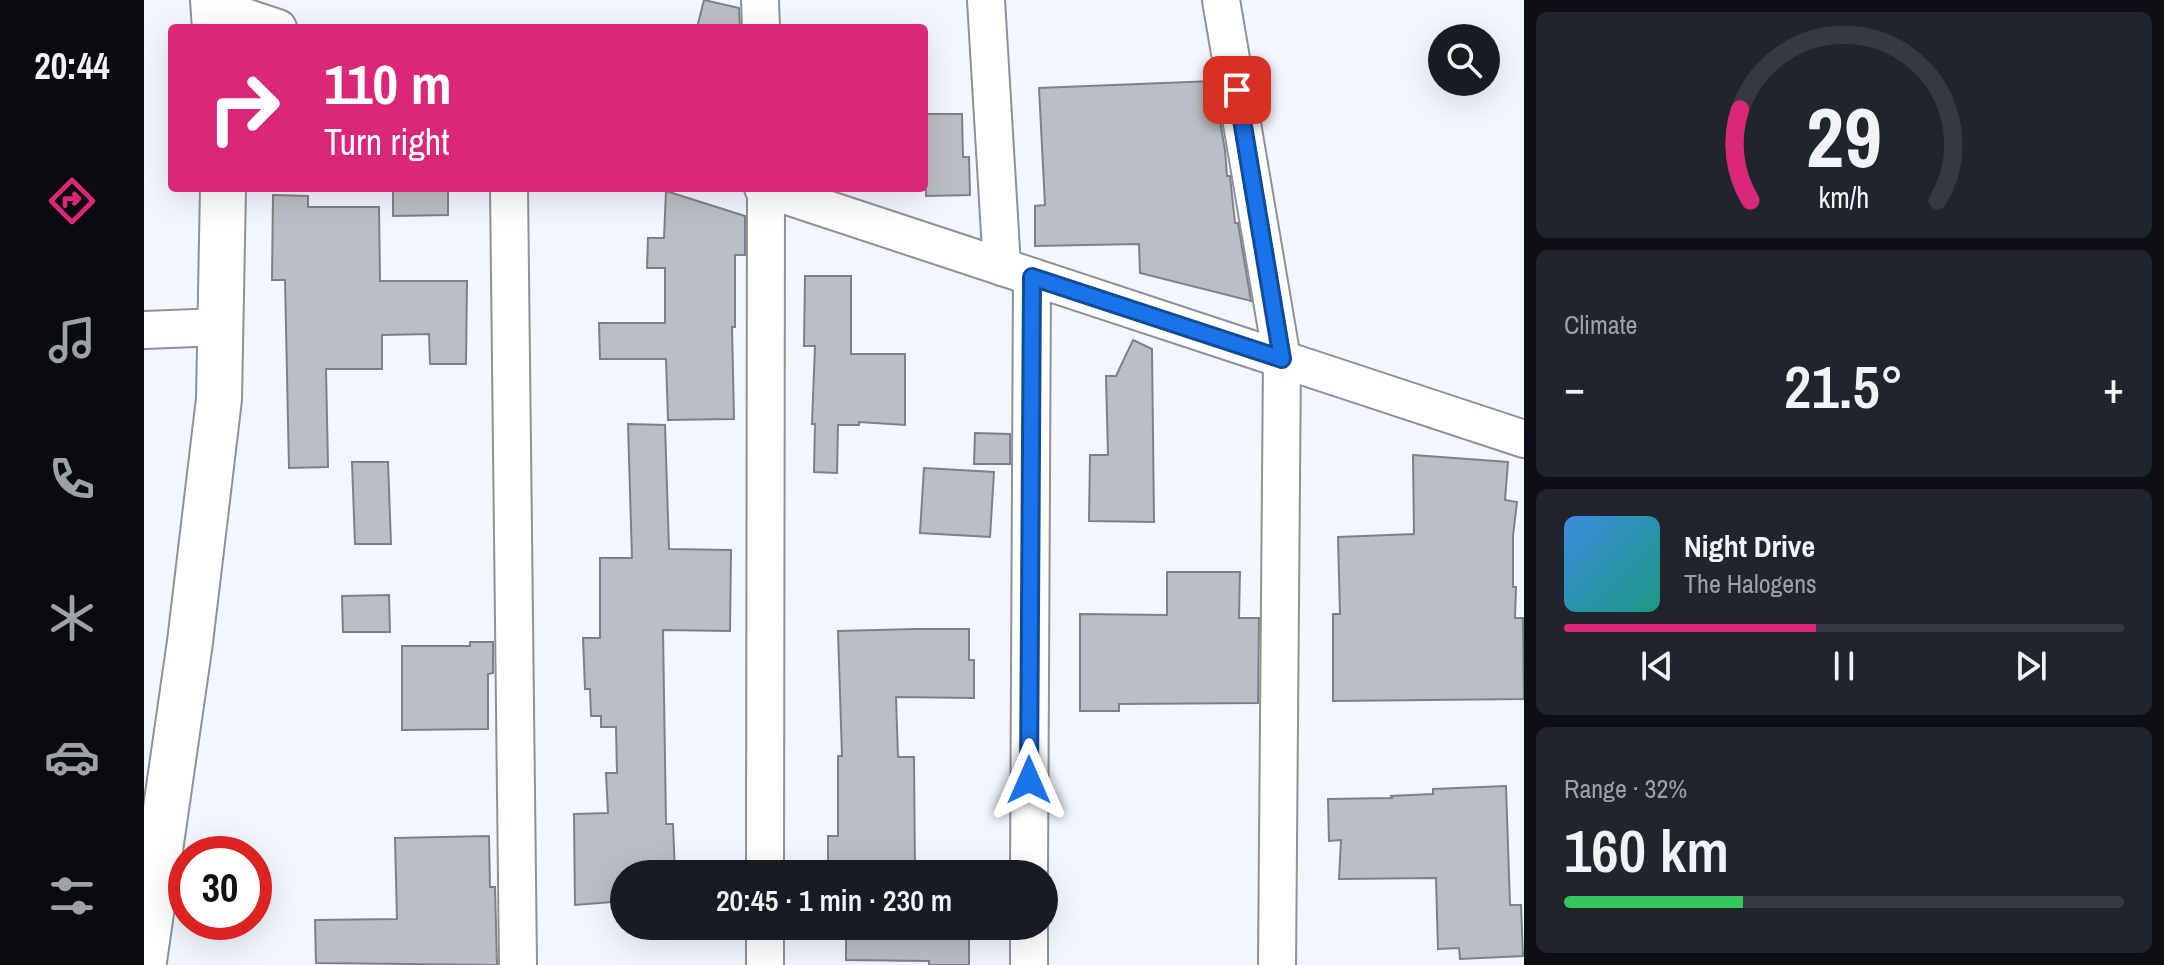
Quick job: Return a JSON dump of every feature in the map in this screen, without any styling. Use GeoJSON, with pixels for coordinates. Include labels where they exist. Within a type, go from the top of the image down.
{"type":"FeatureCollection","features":[{"type":"Feature","properties":{"kind":"main road"},"geometry":{"type":"LineString","coordinates":[[144,961],[190,642],[219,399],[223,192]]}},
{"type":"Feature","properties":{"kind":"street"},"geometry":{"type":"LineString","coordinates":[[760,0],[761,24]]}},
{"type":"Feature","properties":{"kind":"street"},"geometry":{"type":"LineString","coordinates":[[986,0],[1017,272],[1029,860]]}},
{"type":"Feature","properties":{"kind":"street"},"geometry":{"type":"LineString","coordinates":[[1221,0],[1282,359],[1277,965]]}},
{"type":"Feature","properties":{"kind":"street"},"geometry":{"type":"LineString","coordinates":[[214,12],[262,24]]}},
{"type":"Feature","properties":{"kind":"street"},"geometry":{"type":"LineString","coordinates":[[509,192],[518,965]]}},
{"type":"Feature","properties":{"kind":"street"},"geometry":{"type":"LineString","coordinates":[[765,192],[765,860]]}},
{"type":"Feature","properties":{"kind":"street"},"geometry":{"type":"LineString","coordinates":[[777,192],[1524,439]]}},
{"type":"Feature","properties":{"kind":"street"},"geometry":{"type":"LineString","coordinates":[[144,330],[221,327]]}},
{"type":"Feature","properties":{"kind":"street"},"geometry":{"type":"LineString","coordinates":[[765,940],[765,965]]}},
{"type":"Feature","properties":{"kind":"street"},"geometry":{"type":"LineString","coordinates":[[1029,940],[1029,965]]}},
{"type":"Feature","properties":{"kind":"building"},"geometry":{"type":"Polygon","coordinates":[[[704,0],[739,8],[740,24],[698,24],[704,0]]]}},
{"type":"Feature","properties":{"kind":"building"},"geometry":{"type":"Polygon","coordinates":[[[1213,81],[1235,223],[1238,223],[1251,301],[1140,273],[1139,244],[1035,246],[1035,206],[1045,205],[1039,88],[1213,81]]]}},
{"type":"Feature","properties":{"kind":"building"},"geometry":{"type":"Polygon","coordinates":[[[928,114],[962,114],[963,157],[969,157],[970,195],[926,196],[928,114]]]}},
{"type":"Feature","properties":{"kind":"building"},"geometry":{"type":"Polygon","coordinates":[[[393,192],[448,192],[448,215],[393,216],[393,192]]]}},
{"type":"Feature","properties":{"kind":"building"},"geometry":{"type":"Polygon","coordinates":[[[666,192],[745,216],[745,255],[735,255],[735,327],[732,327],[734,419],[668,420],[666,359],[600,359],[599,323],[665,323],[665,268],[647,268],[648,238],[664,238],[666,192]]]}},
{"type":"Feature","properties":{"kind":"building"},"geometry":{"type":"Polygon","coordinates":[[[273,195],[308,196],[308,207],[379,207],[380,281],[467,281],[466,364],[430,364],[429,334],[382,335],[382,369],[326,369],[328,467],[289,468],[285,280],[272,280],[273,195]]]}},
{"type":"Feature","properties":{"kind":"building"},"geometry":{"type":"Polygon","coordinates":[[[805,276],[851,276],[851,354],[905,354],[905,425],[859,422],[859,425],[838,425],[837,473],[814,472],[815,346],[804,346],[805,276]]]}},
{"type":"Feature","properties":{"kind":"building"},"geometry":{"type":"Polygon","coordinates":[[[1133,340],[1152,349],[1154,522],[1089,521],[1090,455],[1108,455],[1106,376],[1116,376],[1133,340]]]}},
{"type":"Feature","properties":{"kind":"building"},"geometry":{"type":"Polygon","coordinates":[[[628,424],[665,425],[669,549],[731,550],[730,631],[663,630],[666,824],[673,824],[674,860],[610,860],[610,902],[575,905],[574,814],[608,813],[606,773],[617,773],[616,727],[601,727],[601,716],[591,716],[590,689],[585,689],[583,638],[600,638],[600,558],[632,558],[628,424]]]}},
{"type":"Feature","properties":{"kind":"building"},"geometry":{"type":"Polygon","coordinates":[[[975,433],[1010,434],[1010,464],[974,464],[975,433]]]}},
{"type":"Feature","properties":{"kind":"building"},"geometry":{"type":"Polygon","coordinates":[[[1413,455],[1508,462],[1505,500],[1517,502],[1513,587],[1516,587],[1515,618],[1523,618],[1524,699],[1333,701],[1333,614],[1340,614],[1338,537],[1414,534],[1413,455]]]}},
{"type":"Feature","properties":{"kind":"building"},"geometry":{"type":"Polygon","coordinates":[[[352,462],[388,462],[391,544],[355,544],[352,462]]]}},
{"type":"Feature","properties":{"kind":"building"},"geometry":{"type":"Polygon","coordinates":[[[924,468],[994,472],[990,537],[920,533],[924,468]]]}},
{"type":"Feature","properties":{"kind":"building"},"geometry":{"type":"Polygon","coordinates":[[[1167,572],[1240,572],[1239,618],[1259,618],[1258,703],[1119,704],[1119,711],[1080,711],[1080,614],[1167,615],[1167,572]]]}},
{"type":"Feature","properties":{"kind":"building"},"geometry":{"type":"Polygon","coordinates":[[[389,595],[390,632],[343,632],[342,596],[389,595]]]}},
{"type":"Feature","properties":{"kind":"building"},"geometry":{"type":"Polygon","coordinates":[[[969,629],[969,660],[974,660],[974,698],[896,697],[898,757],[914,757],[915,860],[828,860],[828,836],[838,836],[838,756],[842,756],[838,631],[969,629]]]}},
{"type":"Feature","properties":{"kind":"building"},"geometry":{"type":"Polygon","coordinates":[[[470,642],[493,642],[493,673],[488,674],[488,729],[402,730],[402,646],[470,646],[470,642]]]}},
{"type":"Feature","properties":{"kind":"building"},"geometry":{"type":"Polygon","coordinates":[[[1506,786],[1510,905],[1521,905],[1523,956],[1460,959],[1459,948],[1438,949],[1436,878],[1339,879],[1341,840],[1329,841],[1328,799],[1392,798],[1433,794],[1433,789],[1506,786]]]}},
{"type":"Feature","properties":{"kind":"building"},"geometry":{"type":"Polygon","coordinates":[[[489,836],[490,887],[495,887],[497,965],[316,963],[315,920],[397,919],[395,838],[489,836]]]}},
{"type":"Feature","properties":{"kind":"building"},"geometry":{"type":"Polygon","coordinates":[[[846,940],[969,940],[969,965],[846,960],[846,940]]]}},
{"type":"Feature","properties":{"kind":"route"},"geometry":{"type":"LineString","coordinates":[[1029,780],[1032,277],[1282,359],[1237,90]]}}]}
